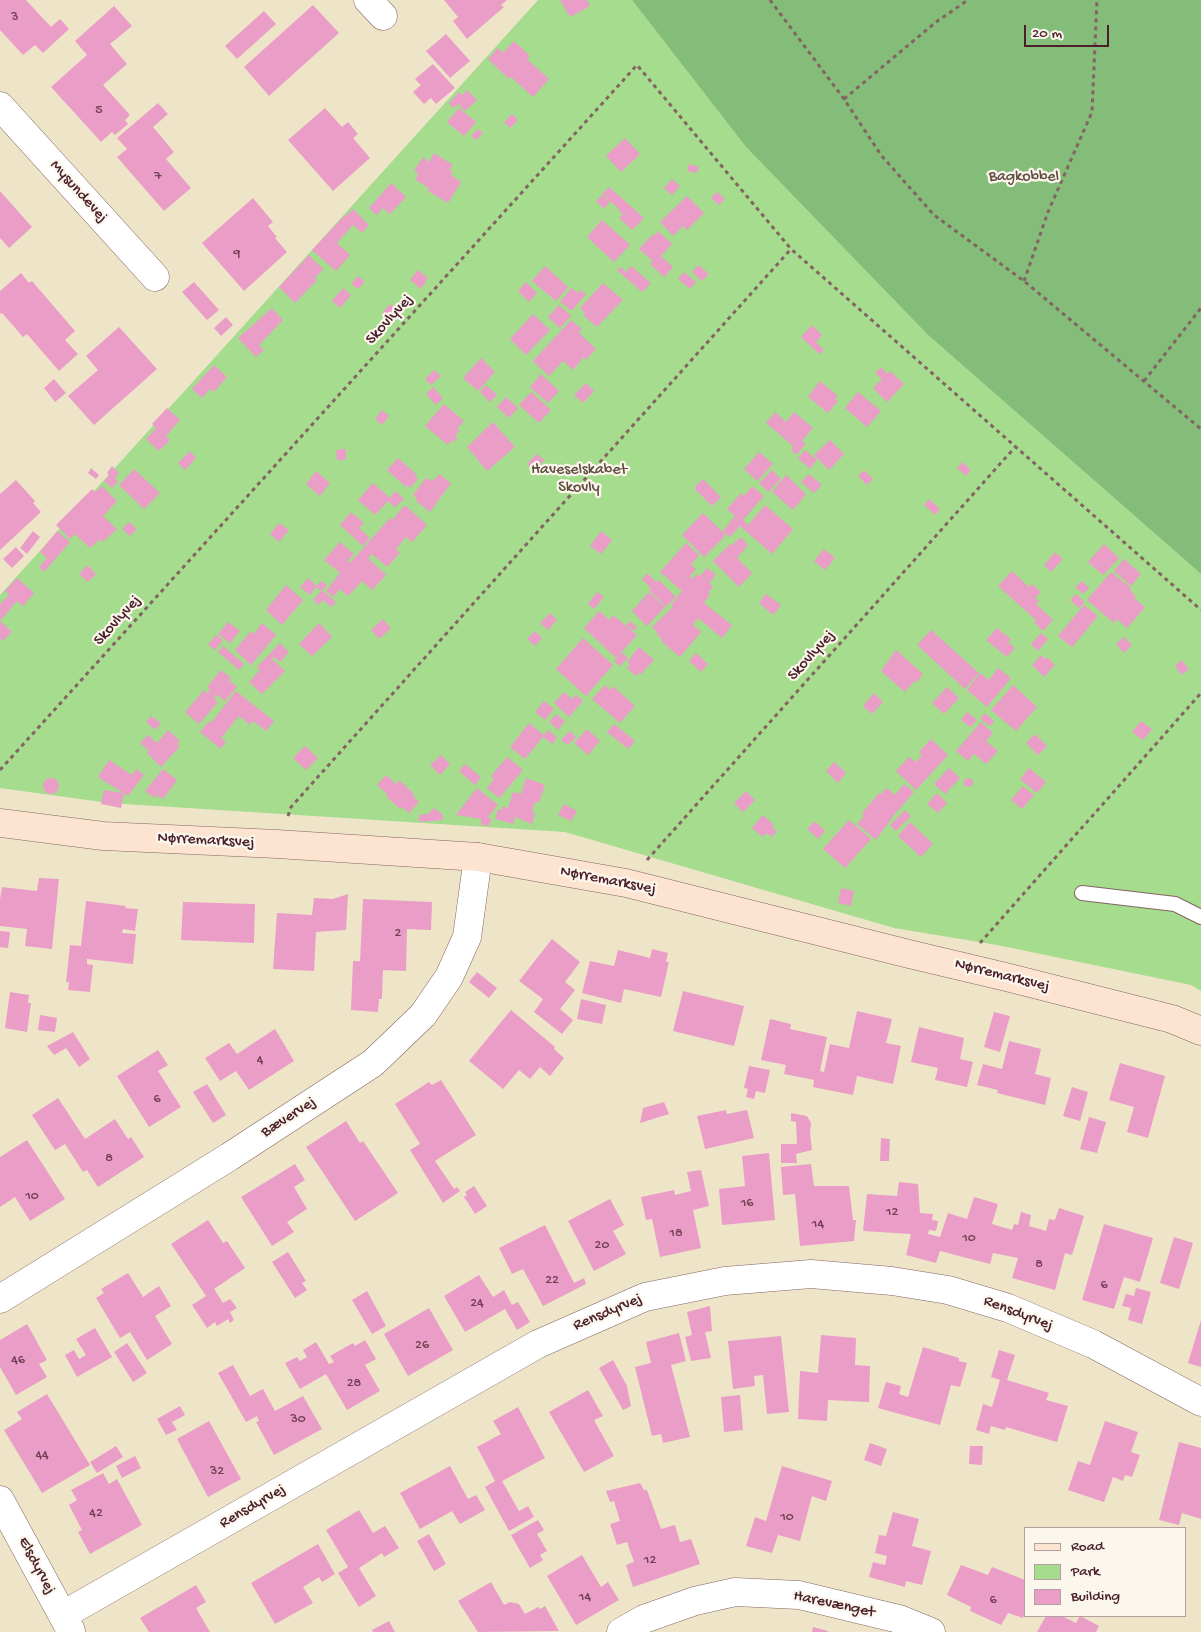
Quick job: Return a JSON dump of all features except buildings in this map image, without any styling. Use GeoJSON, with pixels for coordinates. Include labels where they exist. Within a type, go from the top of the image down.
{"type":"FeatureCollection","features":[{"type":"Feature","properties":{"kind":"street","name":"Mysundevej"},"geometry":{"type":"LineString","coordinates":[[0,106],[155,277]]}},
{"type":"Feature","properties":{"kind":"street","name":"Nørremarksvej"},"geometry":{"type":"LineString","coordinates":[[0,822],[103,836],[277,844],[478,857],[626,883],[1172,1019],[1201,1031]]}},
{"type":"Feature","properties":{"kind":"street","name":"Bævervej"},"geometry":{"type":"LineString","coordinates":[[0,1299],[229,1157],[373,1063],[422,1016],[449,977],[467,937],[478,857]]}},
{"type":"Feature","properties":{"kind":"street","name":"Rensdyrvej"},"geometry":{"type":"LineString","coordinates":[[68,1624],[538,1344],[645,1297],[716,1283],[811,1274],[892,1281],[948,1290],[1008,1308],[1093,1344],[1201,1402]]}},
{"type":"Feature","properties":{"kind":"street","name":"Elsdyrvej"},"geometry":{"type":"LineString","coordinates":[[0,1500],[7,1530],[68,1624]]}},
{"type":"Feature","properties":{"kind":"street","name":"Harevænget"},"geometry":{"type":"LineString","coordinates":[[621,1632],[644,1619],[695,1601],[735,1592],[799,1595],[899,1619],[931,1632]]}},
{"type":"Feature","properties":{"kind":"lane"},"geometry":{"type":"LineString","coordinates":[[1082,893],[1175,904],[1201,917]]}},
{"type":"Feature","properties":{"kind":"path"},"geometry":{"type":"LineString","coordinates":[[770,0],[844,100],[881,155],[934,215],[1024,282],[1201,429]]}},
{"type":"Feature","properties":{"kind":"path"},"geometry":{"type":"LineString","coordinates":[[844,100],[936,22],[968,0]]}},
{"type":"Feature","properties":{"kind":"path"},"geometry":{"type":"LineString","coordinates":[[1024,282],[1048,212],[1092,112],[1097,0]]}},
{"type":"Feature","properties":{"kind":"path","name":"Skovlyvej"},"geometry":{"type":"LineString","coordinates":[[0,770],[637,65],[791,249],[1201,610]]}},
{"type":"Feature","properties":{"kind":"path"},"geometry":{"type":"LineString","coordinates":[[277,844],[291,807],[791,249]]}},
{"type":"Feature","properties":{"kind":"path"},"geometry":{"type":"LineString","coordinates":[[1144,381],[1201,308]]}},
{"type":"Feature","properties":{"kind":"path","name":"Skovlyvej"},"geometry":{"type":"LineString","coordinates":[[626,883],[1016,446]]}},
{"type":"Feature","properties":{"kind":"path"},"geometry":{"type":"LineString","coordinates":[[960,966],[1201,693]]}},
{"type":"Feature","properties":{"kind":"green space","name":"Haveselskabet Skovly"},"geometry":{"type":"Polygon","coordinates":[[[538,0],[632,0],[746,147],[928,335],[1201,574],[1201,991],[1191,985],[997,945],[894,928],[565,832],[109,803],[0,788],[0,595],[538,0]]]}},
{"type":"Feature","properties":{"kind":"green space","name":"Bagkobbel"},"geometry":{"type":"Polygon","coordinates":[[[632,0],[1201,0],[1201,574],[928,335],[746,147],[632,0]]]}}]}
